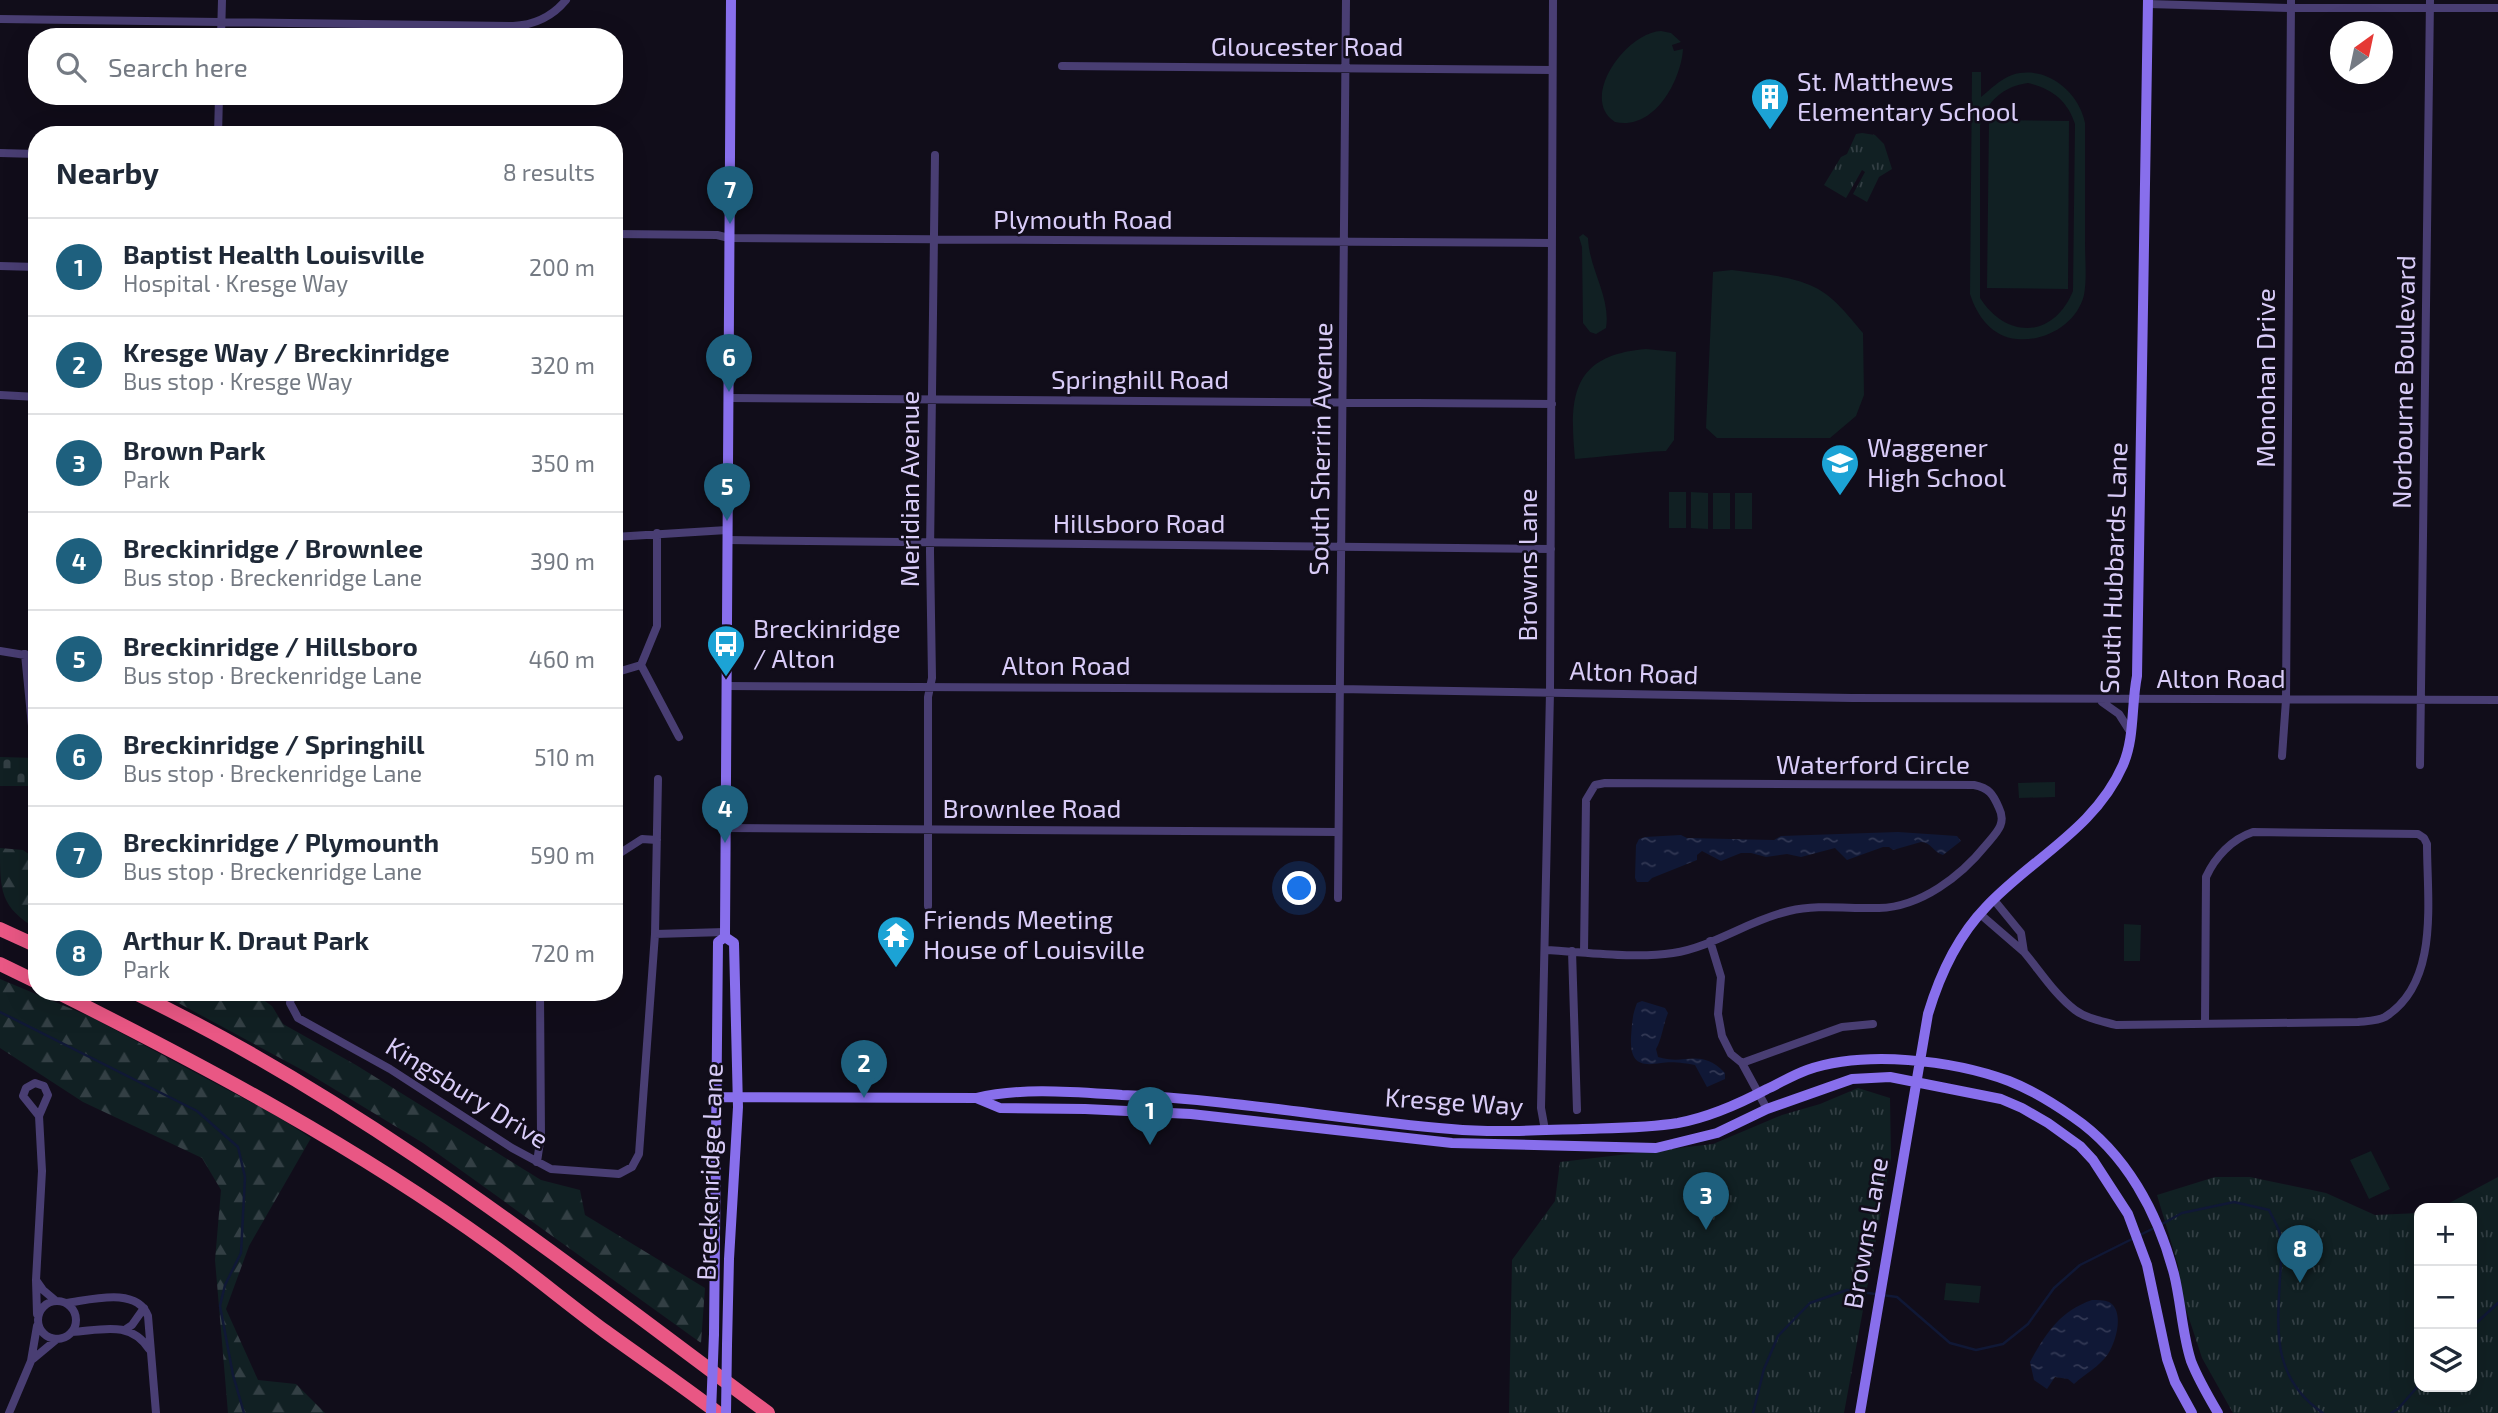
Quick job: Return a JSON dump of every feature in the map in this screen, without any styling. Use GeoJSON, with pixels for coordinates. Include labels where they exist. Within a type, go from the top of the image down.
{"type":"FeatureCollection","features":[{"type":"Feature","properties":{"kind":"highway"},"geometry":{"type":"LineString","coordinates":[[0,929],[28,942]]}},
{"type":"Feature","properties":{"kind":"highway"},"geometry":{"type":"LineString","coordinates":[[0,964],[28,978]]}},
{"type":"Feature","properties":{"kind":"highway"},"geometry":{"type":"LineString","coordinates":[[74,1001],[258,1097],[385,1174],[492,1245],[718,1413]]}},
{"type":"Feature","properties":{"kind":"highway"},"geometry":{"type":"LineString","coordinates":[[150,1001],[264,1061],[391,1139],[561,1258],[768,1413]]}},
{"type":"Feature","properties":{"kind":"street"},"geometry":{"type":"LineString","coordinates":[[222,0],[222,28]]}},
{"type":"Feature","properties":{"kind":"street"},"geometry":{"type":"LineString","coordinates":[[0,19],[523,26],[549,16],[566,0]]}},
{"type":"Feature","properties":{"kind":"street","name":"Breckenridge Lane"},"geometry":{"type":"LineString","coordinates":[[711,1413],[718,942],[725,934],[731,0]]}},
{"type":"Feature","properties":{"kind":"street","name":"South Sherrin Avenue"},"geometry":{"type":"LineString","coordinates":[[1338,898],[1346,0]]}},
{"type":"Feature","properties":{"kind":"street","name":"Browns Lane"},"geometry":{"type":"LineString","coordinates":[[1545,1130],[1541,1108],[1550,692],[1553,0]]}},
{"type":"Feature","properties":{"kind":"street"},"geometry":{"type":"LineString","coordinates":[[2148,2],[2430,4],[2498,8]]}},
{"type":"Feature","properties":{"kind":"street","name":"South Hubbards Lane"},"geometry":{"type":"LineString","coordinates":[[1920,1062],[1928,1014],[1942,972],[1956,946],[1994,900],[2082,825],[2098,808],[2129,750],[2132,700],[2137,676],[2148,2]]}},
{"type":"Feature","properties":{"kind":"street","name":"Monohan Drive"},"geometry":{"type":"LineString","coordinates":[[2283,757],[2286,700],[2291,4]]}},
{"type":"Feature","properties":{"kind":"street","name":"Norbourne Boulevard"},"geometry":{"type":"LineString","coordinates":[[2420,765],[2430,4]]}},
{"type":"Feature","properties":{"kind":"street","name":"Gloucester Road"},"geometry":{"type":"LineString","coordinates":[[1062,66],[1552,70]]}},
{"type":"Feature","properties":{"kind":"street"},"geometry":{"type":"LineString","coordinates":[[218,126],[219,105]]}},
{"type":"Feature","properties":{"kind":"street"},"geometry":{"type":"LineString","coordinates":[[0,153],[28,154]]}},
{"type":"Feature","properties":{"kind":"street","name":"Meridian Avenue"},"geometry":{"type":"LineString","coordinates":[[928,906],[935,155]]}},
{"type":"Feature","properties":{"kind":"street","name":"Plymouth Road"},"geometry":{"type":"LineString","coordinates":[[623,234],[934,240],[1551,243]]}},
{"type":"Feature","properties":{"kind":"street"},"geometry":{"type":"LineString","coordinates":[[0,266],[28,267]]}},
{"type":"Feature","properties":{"kind":"street"},"geometry":{"type":"LineString","coordinates":[[0,395],[28,397]]}},
{"type":"Feature","properties":{"kind":"street","name":"Springhill Road"},"geometry":{"type":"LineString","coordinates":[[729,398],[1552,404]]}},
{"type":"Feature","properties":{"kind":"street"},"geometry":{"type":"LineString","coordinates":[[641,665],[657,626],[657,533]]}},
{"type":"Feature","properties":{"kind":"street","name":"Hillsboro Road"},"geometry":{"type":"LineString","coordinates":[[623,536],[657,533],[931,543],[1551,549]]}},
{"type":"Feature","properties":{"kind":"street"},"geometry":{"type":"LineString","coordinates":[[0,651],[28,655]]}},
{"type":"Feature","properties":{"kind":"street"},"geometry":{"type":"LineString","coordinates":[[25,654],[28,685]]}},
{"type":"Feature","properties":{"kind":"street"},"geometry":{"type":"LineString","coordinates":[[623,670],[641,665]]}},
{"type":"Feature","properties":{"kind":"street"},"geometry":{"type":"LineString","coordinates":[[641,665],[679,737]]}},
{"type":"Feature","properties":{"kind":"street","name":"Alton Road"},"geometry":{"type":"LineString","coordinates":[[726,686],[1339,689],[1656,696],[2100,700],[2498,700]]}},
{"type":"Feature","properties":{"kind":"street"},"geometry":{"type":"LineString","coordinates":[[2100,700],[2119,714],[2131,733]]}},
{"type":"Feature","properties":{"kind":"street"},"geometry":{"type":"LineString","coordinates":[[658,779],[655,934],[725,934]]}},
{"type":"Feature","properties":{"kind":"street","name":"Waterford Circle"},"geometry":{"type":"LineString","coordinates":[[1545,950],[1606,954],[1670,953],[1710,941],[1788,911],[1899,906],[1920,898],[1967,867],[2001,827],[2002,813],[1993,794],[1974,785],[1595,785],[1586,800],[1584,952]]}},
{"type":"Feature","properties":{"kind":"street","name":"Brownlee Road"},"geometry":{"type":"LineString","coordinates":[[725,828],[1338,832]]}},
{"type":"Feature","properties":{"kind":"street"},"geometry":{"type":"LineString","coordinates":[[1980,914],[2024,952],[2076,1011],[2116,1025],[2205,1024],[2358,1022],[2383,1018],[2406,999],[2423,967],[2426,943],[2427,844],[2424,838],[2418,834],[2253,832],[2236,839],[2211,865],[2206,877],[2205,1024]]}},
{"type":"Feature","properties":{"kind":"street"},"geometry":{"type":"LineString","coordinates":[[623,851],[642,839],[657,840]]}},
{"type":"Feature","properties":{"kind":"street"},"geometry":{"type":"LineString","coordinates":[[1994,900],[2021,933],[2024,952]]}},
{"type":"Feature","properties":{"kind":"street","name":"Kingsbury Drive"},"geometry":{"type":"LineString","coordinates":[[290,1001],[291,1009],[298,1018],[390,1069],[537,1162],[551,1169],[614,1174],[632,1167],[639,1154],[655,934]]}},
{"type":"Feature","properties":{"kind":"street","name":"Breckenridge Lane"},"geometry":{"type":"LineString","coordinates":[[725,934],[734,943],[738,1097],[729,1259],[726,1413]]}},
{"type":"Feature","properties":{"kind":"street"},"geometry":{"type":"LineString","coordinates":[[1710,941],[1721,977],[1718,1014],[1722,1036],[1731,1054],[1742,1063],[1767,1109]]}},
{"type":"Feature","properties":{"kind":"street"},"geometry":{"type":"LineString","coordinates":[[1572,951],[1577,1110]]}},
{"type":"Feature","properties":{"kind":"street"},"geometry":{"type":"LineString","coordinates":[[537,1162],[541,1135],[540,1001]]}},
{"type":"Feature","properties":{"kind":"street"},"geometry":{"type":"LineString","coordinates":[[1742,1063],[1843,1027],[1873,1024]]}},
{"type":"Feature","properties":{"kind":"street","name":"Kresge Way"},"geometry":{"type":"LineString","coordinates":[[717,1097],[976,1098],[1001,1092],[1167,1096],[1454,1129],[1545,1130],[1676,1124],[1726,1110],[1803,1071],[1828,1064],[1889,1059],[1985,1073],[2029,1090],[2073,1117],[2095,1133],[2112,1151],[2149,1206],[2164,1241],[2191,1359],[2200,1383],[2218,1413]]}},
{"type":"Feature","properties":{"kind":"street","name":"Browns Lane"},"geometry":{"type":"LineString","coordinates":[[1860,1413],[1920,1062]]}},
{"type":"Feature","properties":{"kind":"street","name":"Kresge Way"},"geometry":{"type":"LineString","coordinates":[[976,1098],[1000,1108],[1191,1114],[1452,1143],[1656,1148],[1717,1133],[1767,1109],[1853,1079],[1890,1077],[2001,1099],[2048,1123],[2080,1146],[2093,1160],[2128,1214],[2142,1250],[2158,1308],[2167,1359],[2175,1382],[2192,1413]]}},
{"type":"Feature","properties":{"kind":"street"},"geometry":{"type":"LineString","coordinates":[[9,1413],[31,1361],[37,1320],[36,1280],[43,1171],[39,1116]]}},
{"type":"Feature","properties":{"kind":"street"},"geometry":{"type":"LineString","coordinates":[[36,1280],[56,1301],[66,1303],[124,1297],[134,1300],[144,1308],[148,1316],[156,1413]]}},
{"type":"Feature","properties":{"kind":"street"},"geometry":{"type":"LineString","coordinates":[[56,1301],[43,1306],[37,1320],[43,1334],[57,1339]]}},
{"type":"Feature","properties":{"kind":"street"},"geometry":{"type":"LineString","coordinates":[[31,1361],[57,1339],[72,1332],[75,1312],[66,1303]]}},
{"type":"Feature","properties":{"kind":"street"},"geometry":{"type":"LineString","coordinates":[[126,1329],[144,1308]]}},
{"type":"Feature","properties":{"kind":"street"},"geometry":{"type":"LineString","coordinates":[[72,1332],[126,1329],[136,1334],[150,1352]]}},
{"type":"Feature","properties":{"kind":"green space"},"geometry":{"type":"Polygon","coordinates":[[[1661,31],[1671,33],[1681,42],[1672,45],[1674,51],[1683,49],[1671,89],[1663,101],[1642,119],[1629,123],[1615,122],[1605,111],[1602,98],[1604,83],[1611,68],[1634,42],[1648,34],[1661,31]]]}},
{"type":"Feature","properties":{"kind":"green space"},"geometry":{"type":"Polygon","coordinates":[[[1972,72],[1981,72],[1981,97],[2012,75],[2037,73],[2059,83],[2068,91],[2082,112],[2085,123],[2084,295],[2075,315],[2058,329],[2038,337],[2017,339],[1993,330],[1981,317],[1970,294],[1972,72]],[[2028,83],[2004,92],[1986,110],[1980,126],[1980,298],[1991,312],[2003,321],[2016,327],[2030,328],[2054,318],[2065,307],[2073,291],[2075,124],[2068,108],[2058,97],[2028,83]]]}},
{"type":"Feature","properties":{"kind":"green space"},"geometry":{"type":"Polygon","coordinates":[[[1989,120],[2069,121],[2068,289],[1987,288],[1989,120]]]}},
{"type":"Feature","properties":{"kind":"green space"},"geometry":{"type":"Polygon","coordinates":[[[1856,134],[1875,135],[1884,144],[1892,169],[1879,177],[1867,202],[1853,194],[1865,172],[1862,170],[1846,198],[1824,185],[1841,157],[1847,154],[1856,134]]]}},
{"type":"Feature","properties":{"kind":"green space"},"geometry":{"type":"Polygon","coordinates":[[[1583,234],[1588,238],[1607,317],[1606,328],[1596,334],[1590,332],[1583,323],[1582,247],[1579,237],[1583,234]]]}},
{"type":"Feature","properties":{"kind":"green space"},"geometry":{"type":"Polygon","coordinates":[[[1732,270],[1784,277],[1814,287],[1835,301],[1863,333],[1864,395],[1856,416],[1830,438],[1717,438],[1706,428],[1713,272],[1732,270]]]}},
{"type":"Feature","properties":{"kind":"green space"},"geometry":{"type":"Polygon","coordinates":[[[1646,349],[1676,352],[1674,440],[1666,451],[1575,459],[1575,398],[1589,370],[1603,360],[1621,353],[1646,349]]]}},
{"type":"Feature","properties":{"kind":"green space"},"geometry":{"type":"Polygon","coordinates":[[[1669,492],[1686,492],[1686,528],[1669,528],[1669,492]]]}},
{"type":"Feature","properties":{"kind":"green space"},"geometry":{"type":"Polygon","coordinates":[[[1691,492],[1708,493],[1708,529],[1691,528],[1691,492]]]}},
{"type":"Feature","properties":{"kind":"green space"},"geometry":{"type":"Polygon","coordinates":[[[1713,493],[1730,493],[1730,529],[1713,529],[1713,493]]]}},
{"type":"Feature","properties":{"kind":"green space"},"geometry":{"type":"Polygon","coordinates":[[[1735,493],[1752,493],[1752,529],[1735,529],[1735,493]]]}},
{"type":"Feature","properties":{"kind":"green space"},"geometry":{"type":"Polygon","coordinates":[[[0,757],[28,758],[28,786],[0,786],[0,757]]]}},
{"type":"Feature","properties":{"kind":"green space"},"geometry":{"type":"Polygon","coordinates":[[[2055,782],[2055,797],[2019,798],[2018,783],[2055,782]]]}},
{"type":"Feature","properties":{"kind":"green space"},"geometry":{"type":"Polygon","coordinates":[[[0,848],[23,850],[28,854],[28,923],[9,905],[1,876],[0,848]]]}},
{"type":"Feature","properties":{"kind":"green space"},"geometry":{"type":"Polygon","coordinates":[[[2124,924],[2141,925],[2140,961],[2124,961],[2124,924]]]}},
{"type":"Feature","properties":{"kind":"green space"},"geometry":{"type":"Polygon","coordinates":[[[0,979],[28,991],[28,1001],[53,1001],[91,1017],[275,1115],[311,1138],[249,1246],[226,1309],[258,1380],[296,1384],[325,1413],[228,1413],[215,1260],[221,1190],[202,1158],[83,1102],[0,1048],[0,979]]]}},
{"type":"Feature","properties":{"kind":"green space"},"geometry":{"type":"Polygon","coordinates":[[[175,1001],[265,1001],[272,1006],[283,1024],[356,1065],[541,1180],[580,1190],[585,1215],[705,1288],[701,1343],[423,1143],[306,1072],[175,1001]]]}},
{"type":"Feature","properties":{"kind":"green space"},"geometry":{"type":"Polygon","coordinates":[[[1858,1088],[1890,1098],[1891,1158],[1844,1413],[1509,1413],[1512,1260],[1555,1201],[1560,1162],[1713,1144],[1782,1115],[1820,1104],[1858,1088]]]}},
{"type":"Feature","properties":{"kind":"green space"},"geometry":{"type":"Polygon","coordinates":[[[2371,1151],[2390,1189],[2369,1199],[2350,1160],[2371,1151]]]}},
{"type":"Feature","properties":{"kind":"green space"},"geometry":{"type":"Polygon","coordinates":[[[2215,1177],[2250,1177],[2326,1193],[2375,1215],[2414,1213],[2414,1392],[2477,1392],[2477,1203],[2449,1203],[2498,1177],[2498,1413],[2233,1413],[2202,1358],[2183,1300],[2178,1265],[2157,1195],[2215,1177]]]}},
{"type":"Feature","properties":{"kind":"green space"},"geometry":{"type":"Polygon","coordinates":[[[1946,1283],[1981,1286],[1979,1303],[1944,1300],[1946,1283]]]}},
{"type":"Feature","properties":{"kind":"water"},"geometry":{"type":"Polygon","coordinates":[[[1898,832],[1957,836],[1961,841],[1943,855],[1921,842],[1893,850],[1883,847],[1847,860],[1835,848],[1801,857],[1787,854],[1766,857],[1741,853],[1721,861],[1702,851],[1697,855],[1697,860],[1648,882],[1637,882],[1635,878],[1636,845],[1639,839],[1645,837],[1681,835],[1687,838],[1774,840],[1781,836],[1898,832]]]}},
{"type":"Feature","properties":{"kind":"water"},"geometry":{"type":"Polygon","coordinates":[[[1642,1001],[1665,1008],[1668,1013],[1656,1049],[1658,1057],[1708,1061],[1725,1073],[1725,1079],[1707,1087],[1695,1065],[1674,1062],[1646,1064],[1637,1060],[1631,1045],[1633,1016],[1637,1003],[1642,1001]]]}},
{"type":"Feature","properties":{"kind":"water"},"geometry":{"type":"Polygon","coordinates":[[[2092,1300],[2109,1302],[2117,1312],[2118,1327],[2111,1349],[2101,1362],[2074,1384],[2068,1379],[2055,1377],[2047,1389],[2034,1380],[2030,1362],[2055,1324],[2071,1310],[2092,1300]]]}},
{"type":"Feature","properties":{"kind":"waterway"},"geometry":{"type":"LineString","coordinates":[[0,1012],[197,1111],[238,1147],[245,1177],[241,1253],[225,1285],[220,1306],[233,1375],[244,1413]]}},
{"type":"Feature","properties":{"kind":"waterway"},"geometry":{"type":"LineString","coordinates":[[2162,1224],[2182,1213],[2234,1202],[2269,1210],[2279,1231],[2281,1244],[2278,1317],[2281,1352],[2294,1385],[2323,1413]]}},
{"type":"Feature","properties":{"kind":"waterway"},"geometry":{"type":"LineString","coordinates":[[2140,1235],[2156,1227]]}},
{"type":"Feature","properties":{"kind":"waterway"},"geometry":{"type":"LineString","coordinates":[[1882,1295],[1897,1297],[1950,1343],[1976,1350],[2003,1344],[2028,1324],[2054,1288],[2080,1265],[2134,1238]]}},
{"type":"Feature","properties":{"kind":"waterway"},"geometry":{"type":"LineString","coordinates":[[1753,1413],[1764,1369],[1778,1336],[1810,1303],[1847,1290],[1875,1294]]}},
{"type":"Feature","properties":{"kind":"waterway"},"geometry":{"type":"LineString","coordinates":[[2477,1322],[2498,1303]]}},
{"type":"Feature","properties":{"kind":"waterway"},"geometry":{"type":"LineString","coordinates":[[2391,1413],[2414,1391]]}},
{"type":"Feature","properties":{"kind":"place","name":"St. Matthews Elementary School"},"geometry":{"type":"Point","coordinates":[1770,131]}},
{"type":"Feature","properties":{"kind":"place","name":"Breckinridge / Plymounth"},"geometry":{"type":"Point","coordinates":[730,224]}},
{"type":"Feature","properties":{"kind":"place","name":"Breckinridge / Springhill"},"geometry":{"type":"Point","coordinates":[729,392]}},
{"type":"Feature","properties":{"kind":"place","name":"Waggener High School"},"geometry":{"type":"Point","coordinates":[1840,497]}},
{"type":"Feature","properties":{"kind":"place","name":"Breckinridge / Hillsboro"},"geometry":{"type":"Point","coordinates":[727,521]}},
{"type":"Feature","properties":{"kind":"place","name":"Breckinridge / Alton"},"geometry":{"type":"Point","coordinates":[726,678]}},
{"type":"Feature","properties":{"kind":"place","name":"Breckinridge / Brownlee"},"geometry":{"type":"Point","coordinates":[725,843]}},
{"type":"Feature","properties":{"kind":"place","name":"Friends Meeting House of Louisville"},"geometry":{"type":"Point","coordinates":[896,969]}},
{"type":"Feature","properties":{"kind":"place","name":"Kresge Way / Breckinridge"},"geometry":{"type":"Point","coordinates":[864,1098]}},
{"type":"Feature","properties":{"kind":"place","name":"Baptist Health Louisville"},"geometry":{"type":"Point","coordinates":[1150,1145]}},
{"type":"Feature","properties":{"kind":"place","name":"Brown Park"},"geometry":{"type":"Point","coordinates":[1706,1230]}},
{"type":"Feature","properties":{"kind":"place","name":"Arthur K. Draut Park"},"geometry":{"type":"Point","coordinates":[2300,1283]}}]}
